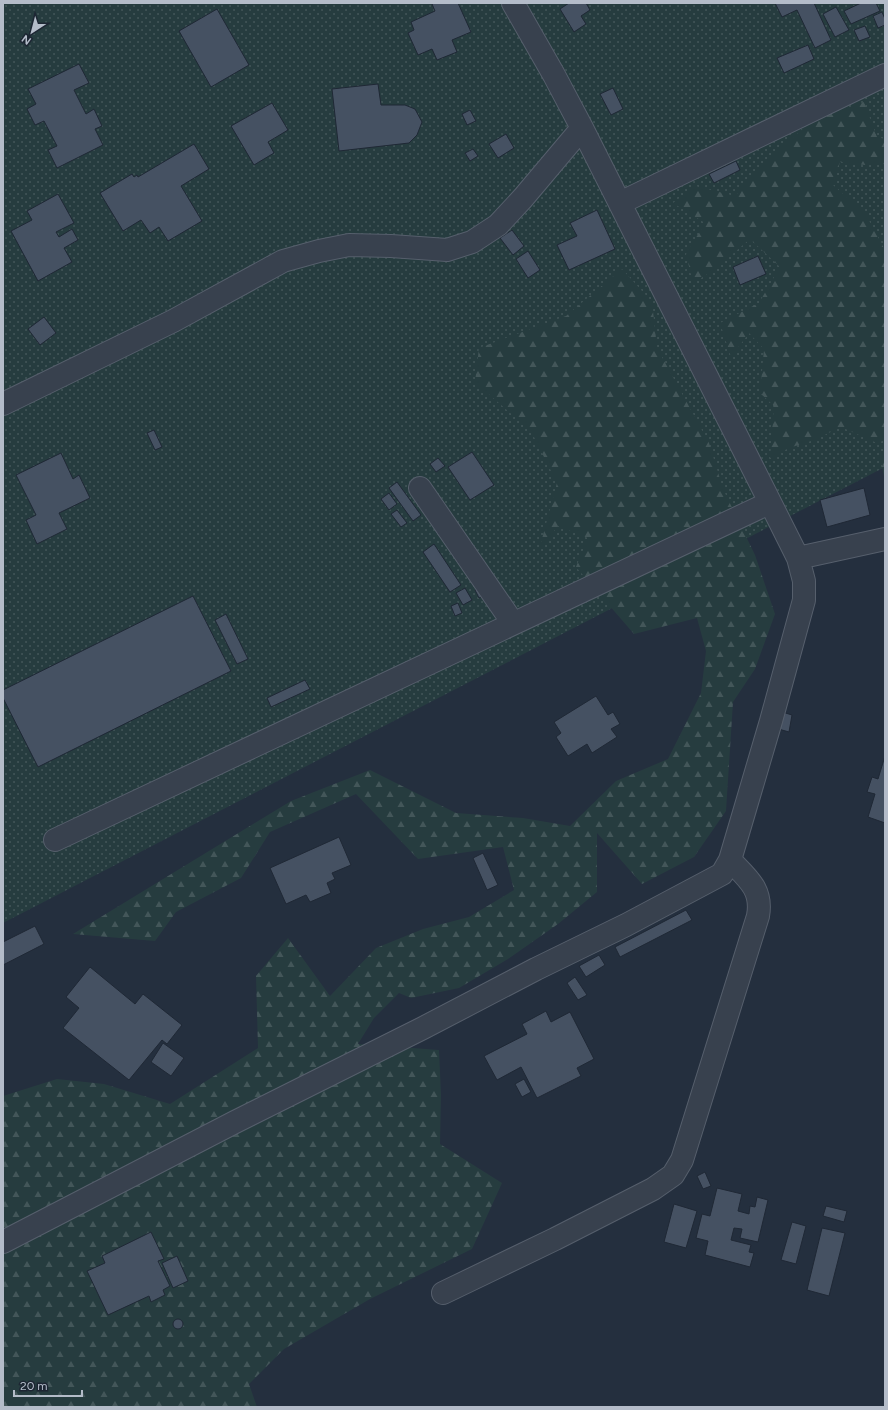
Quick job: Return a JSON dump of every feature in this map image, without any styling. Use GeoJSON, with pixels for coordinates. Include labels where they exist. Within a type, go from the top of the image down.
{"type":"FeatureCollection","features":[{"type":"Feature","properties":{"kind":"street"},"geometry":{"type":"LineString","coordinates":[[3,1242],[235,1122],[423,1028],[536,969],[626,925],[722,874],[730,860],[804,600],[804,581],[798,558],[769,503],[620,203],[554,75],[513,3]]}},
{"type":"Feature","properties":{"kind":"street"},"geometry":{"type":"LineString","coordinates":[[620,203],[885,75]]}},
{"type":"Feature","properties":{"kind":"street"},"geometry":{"type":"LineString","coordinates":[[3,404],[173,321],[282,261],[319,250],[349,245],[447,250],[472,242],[498,225],[523,198],[582,128]]}},
{"type":"Feature","properties":{"kind":"street"},"geometry":{"type":"LineString","coordinates":[[420,488],[513,624]]}},
{"type":"Feature","properties":{"kind":"street"},"geometry":{"type":"LineString","coordinates":[[55,840],[769,503]]}},
{"type":"Feature","properties":{"kind":"street"},"geometry":{"type":"LineString","coordinates":[[798,558],[885,539]]}},
{"type":"Feature","properties":{"kind":"street"},"geometry":{"type":"LineString","coordinates":[[443,1294],[653,1189],[672,1175],[682,1160],[760,905],[759,896],[754,885],[730,860]]}},
{"type":"Feature","properties":{"kind":"green space"},"geometry":{"type":"Polygon","coordinates":[[[3,3],[885,3],[885,467],[3,923],[3,3]]]}},
{"type":"Feature","properties":{"kind":"green space"},"geometry":{"type":"Polygon","coordinates":[[[864,102],[877,137],[885,139],[885,164],[865,165],[840,162],[833,185],[865,213],[885,250],[885,440],[877,443],[841,427],[814,440],[789,448],[770,458],[774,406],[760,393],[764,349],[749,333],[731,357],[720,323],[759,303],[780,267],[750,239],[714,270],[693,283],[686,254],[705,223],[673,203],[695,186],[735,196],[769,158],[813,120],[864,102]]]}},
{"type":"Feature","properties":{"kind":"green space"},"geometry":{"type":"Polygon","coordinates":[[[622,269],[652,302],[657,348],[709,443],[723,489],[755,555],[775,614],[755,669],[733,702],[726,811],[694,857],[642,884],[597,833],[597,892],[558,924],[508,959],[459,988],[411,998],[399,993],[374,1018],[358,1044],[439,1050],[441,1095],[440,1144],[502,1183],[472,1249],[370,1299],[284,1349],[249,1384],[257,1407],[3,1407],[3,1096],[57,1079],[104,1084],[170,1104],[258,1048],[256,976],[288,938],[330,996],[376,948],[423,929],[469,917],[514,890],[503,847],[418,859],[356,794],[270,832],[241,878],[176,912],[155,941],[73,934],[291,801],[370,770],[456,813],[523,818],[570,826],[616,781],[668,759],[701,693],[706,651],[697,618],[634,634],[576,567],[588,538],[558,526],[539,550],[557,483],[531,431],[475,382],[479,348],[566,316],[622,269]]]}},
{"type":"Feature","properties":{"kind":"green space"},"geometry":{"type":"Polygon","coordinates":[[[885,450],[885,477],[884,477],[880,454],[885,450]]]}},
{"type":"Feature","properties":{"kind":"building"},"geometry":{"type":"Polygon","coordinates":[[[458,3],[471,32],[452,40],[457,52],[437,60],[432,49],[418,55],[408,33],[414,30],[411,22],[435,11],[432,4],[458,3]]]}},
{"type":"Feature","properties":{"kind":"building"},"geometry":{"type":"Polygon","coordinates":[[[569,3],[586,3],[590,10],[581,16],[586,24],[574,32],[560,9],[569,3]]]}},
{"type":"Feature","properties":{"kind":"building"},"geometry":{"type":"Polygon","coordinates":[[[775,3],[814,3],[831,40],[815,48],[797,10],[782,17],[775,3]]]}},
{"type":"Feature","properties":{"kind":"building"},"geometry":{"type":"Polygon","coordinates":[[[861,3],[876,3],[880,11],[851,24],[844,11],[861,3]]]}},
{"type":"Feature","properties":{"kind":"building"},"geometry":{"type":"Polygon","coordinates":[[[836,7],[849,30],[835,37],[823,14],[836,7]]]}},
{"type":"Feature","properties":{"kind":"building"},"geometry":{"type":"Polygon","coordinates":[[[217,9],[249,65],[211,87],[179,31],[217,9]]]}},
{"type":"Feature","properties":{"kind":"building"},"geometry":{"type":"Polygon","coordinates":[[[882,12],[885,19],[885,25],[878,28],[873,16],[882,12]]]}},
{"type":"Feature","properties":{"kind":"building"},"geometry":{"type":"Polygon","coordinates":[[[865,26],[870,37],[859,41],[854,30],[865,26]]]}},
{"type":"Feature","properties":{"kind":"building"},"geometry":{"type":"Polygon","coordinates":[[[808,45],[814,59],[784,73],[777,58],[808,45]]]}},
{"type":"Feature","properties":{"kind":"building"},"geometry":{"type":"Polygon","coordinates":[[[79,64],[89,83],[74,90],[86,114],[94,109],[102,126],[95,129],[103,145],[57,168],[48,150],[57,146],[44,121],[35,125],[27,109],[36,104],[28,89],[79,64]]]}},
{"type":"Feature","properties":{"kind":"building"},"geometry":{"type":"Polygon","coordinates":[[[378,84],[381,105],[405,105],[415,109],[422,122],[417,135],[409,143],[339,151],[332,89],[378,84]]]}},
{"type":"Feature","properties":{"kind":"building"},"geometry":{"type":"Polygon","coordinates":[[[613,88],[623,109],[611,115],[600,94],[613,88]]]}},
{"type":"Feature","properties":{"kind":"building"},"geometry":{"type":"Polygon","coordinates":[[[272,103],[288,130],[268,142],[274,153],[254,165],[231,126],[272,103]]]}},
{"type":"Feature","properties":{"kind":"building"},"geometry":{"type":"Polygon","coordinates":[[[470,110],[476,121],[467,125],[462,114],[470,110]]]}},
{"type":"Feature","properties":{"kind":"building"},"geometry":{"type":"Polygon","coordinates":[[[506,134],[514,148],[498,158],[489,144],[506,134]]]}},
{"type":"Feature","properties":{"kind":"building"},"geometry":{"type":"Polygon","coordinates":[[[194,144],[209,169],[181,186],[202,221],[168,241],[159,227],[150,233],[141,220],[123,231],[100,193],[132,174],[134,177],[137,175],[138,177],[194,144]]]}},
{"type":"Feature","properties":{"kind":"building"},"geometry":{"type":"Polygon","coordinates":[[[473,149],[478,156],[470,161],[465,153],[473,149]]]}},
{"type":"Feature","properties":{"kind":"building"},"geometry":{"type":"Polygon","coordinates":[[[736,161],[740,170],[714,183],[709,174],[736,161]]]}},
{"type":"Feature","properties":{"kind":"building"},"geometry":{"type":"Polygon","coordinates":[[[58,194],[74,223],[56,232],[59,237],[72,229],[78,240],[64,248],[72,262],[38,281],[11,231],[32,220],[27,211],[58,194]]]}},
{"type":"Feature","properties":{"kind":"building"},"geometry":{"type":"Polygon","coordinates":[[[597,210],[615,249],[569,270],[557,245],[577,236],[570,223],[597,210]]]}},
{"type":"Feature","properties":{"kind":"building"},"geometry":{"type":"Polygon","coordinates":[[[512,230],[524,246],[513,255],[500,238],[512,230]]]}},
{"type":"Feature","properties":{"kind":"building"},"geometry":{"type":"Polygon","coordinates":[[[528,251],[540,270],[528,278],[516,259],[528,251]]]}},
{"type":"Feature","properties":{"kind":"building"},"geometry":{"type":"Polygon","coordinates":[[[758,256],[766,274],[740,285],[733,267],[758,256]]]}},
{"type":"Feature","properties":{"kind":"building"},"geometry":{"type":"Polygon","coordinates":[[[44,317],[56,333],[40,345],[28,329],[44,317]]]}},
{"type":"Feature","properties":{"kind":"building"},"geometry":{"type":"Polygon","coordinates":[[[154,430],[162,447],[155,450],[147,433],[154,430]]]}},
{"type":"Feature","properties":{"kind":"building"},"geometry":{"type":"Polygon","coordinates":[[[472,452],[494,485],[470,500],[448,467],[472,452]]]}},
{"type":"Feature","properties":{"kind":"building"},"geometry":{"type":"Polygon","coordinates":[[[61,453],[73,479],[79,475],[90,498],[59,513],[67,529],[37,544],[26,520],[36,515],[16,475],[61,453]]]}},
{"type":"Feature","properties":{"kind":"building"},"geometry":{"type":"Polygon","coordinates":[[[438,458],[445,466],[436,472],[430,464],[438,458]]]}},
{"type":"Feature","properties":{"kind":"building"},"geometry":{"type":"Polygon","coordinates":[[[397,482],[421,515],[413,521],[389,488],[397,482]]]}},
{"type":"Feature","properties":{"kind":"building"},"geometry":{"type":"Polygon","coordinates":[[[864,488],[870,515],[827,527],[820,500],[864,488]]]}},
{"type":"Feature","properties":{"kind":"building"},"geometry":{"type":"Polygon","coordinates":[[[389,493],[397,504],[389,510],[381,499],[389,493]]]}},
{"type":"Feature","properties":{"kind":"building"},"geometry":{"type":"Polygon","coordinates":[[[397,510],[407,523],[401,527],[391,514],[397,510]]]}},
{"type":"Feature","properties":{"kind":"building"},"geometry":{"type":"Polygon","coordinates":[[[434,544],[461,585],[450,592],[423,552],[434,544]]]}},
{"type":"Feature","properties":{"kind":"building"},"geometry":{"type":"Polygon","coordinates":[[[483,586],[487,594],[479,598],[475,590],[483,586]]]}},
{"type":"Feature","properties":{"kind":"building"},"geometry":{"type":"Polygon","coordinates":[[[465,588],[472,600],[463,605],[456,593],[465,588]]]}},
{"type":"Feature","properties":{"kind":"building"},"geometry":{"type":"Polygon","coordinates":[[[193,596],[231,671],[38,767],[3,698],[3,690],[193,596]]]}},
{"type":"Feature","properties":{"kind":"building"},"geometry":{"type":"Polygon","coordinates":[[[458,603],[462,613],[455,616],[451,606],[458,603]]]}},
{"type":"Feature","properties":{"kind":"building"},"geometry":{"type":"Polygon","coordinates":[[[226,614],[248,659],[237,664],[215,620],[226,614]]]}},
{"type":"Feature","properties":{"kind":"building"},"geometry":{"type":"Polygon","coordinates":[[[305,680],[310,689],[271,707],[267,698],[305,680]]]}},
{"type":"Feature","properties":{"kind":"building"},"geometry":{"type":"Polygon","coordinates":[[[596,696],[608,715],[613,712],[620,724],[611,729],[617,737],[592,753],[587,744],[568,756],[556,737],[561,733],[554,722],[596,696]]]}},
{"type":"Feature","properties":{"kind":"building"},"geometry":{"type":"Polygon","coordinates":[[[779,711],[792,715],[789,732],[775,728],[779,711]]]}},
{"type":"Feature","properties":{"kind":"building"},"geometry":{"type":"Polygon","coordinates":[[[885,756],[885,823],[868,817],[875,794],[867,792],[872,777],[878,779],[885,756]]]}},
{"type":"Feature","properties":{"kind":"building"},"geometry":{"type":"Polygon","coordinates":[[[339,837],[351,865],[332,873],[335,879],[327,883],[331,893],[310,902],[306,895],[286,904],[270,868],[339,837]]]}},
{"type":"Feature","properties":{"kind":"building"},"geometry":{"type":"Polygon","coordinates":[[[483,853],[498,885],[487,890],[473,858],[483,853]]]}},
{"type":"Feature","properties":{"kind":"building"},"geometry":{"type":"Polygon","coordinates":[[[686,910],[692,920],[620,957],[615,947],[686,910]]]}},
{"type":"Feature","properties":{"kind":"building"},"geometry":{"type":"Polygon","coordinates":[[[35,926],[44,944],[3,965],[3,942],[35,926]]]}},
{"type":"Feature","properties":{"kind":"building"},"geometry":{"type":"Polygon","coordinates":[[[599,955],[605,965],[586,977],[579,966],[599,955]]]}},
{"type":"Feature","properties":{"kind":"building"},"geometry":{"type":"Polygon","coordinates":[[[90,967],[135,1004],[143,994],[182,1025],[167,1044],[162,1040],[129,1080],[63,1028],[79,1008],[66,997],[90,967]]]}},
{"type":"Feature","properties":{"kind":"building"},"geometry":{"type":"Polygon","coordinates":[[[575,977],[587,995],[578,1000],[567,983],[575,977]]]}},
{"type":"Feature","properties":{"kind":"building"},"geometry":{"type":"Polygon","coordinates":[[[546,1011],[551,1022],[570,1012],[594,1059],[577,1068],[581,1076],[537,1098],[521,1067],[497,1080],[484,1056],[527,1034],[522,1024],[546,1011]]]}},
{"type":"Feature","properties":{"kind":"building"},"geometry":{"type":"Polygon","coordinates":[[[163,1043],[184,1058],[171,1076],[151,1062],[163,1043]]]}},
{"type":"Feature","properties":{"kind":"building"},"geometry":{"type":"Polygon","coordinates":[[[524,1079],[531,1092],[522,1097],[515,1084],[524,1079]]]}},
{"type":"Feature","properties":{"kind":"building"},"geometry":{"type":"Polygon","coordinates":[[[705,1172],[711,1186],[703,1189],[697,1176],[705,1172]]]}},
{"type":"Feature","properties":{"kind":"building"},"geometry":{"type":"Polygon","coordinates":[[[717,1188],[742,1194],[738,1211],[749,1214],[750,1206],[755,1207],[757,1197],[768,1200],[758,1242],[740,1238],[742,1229],[734,1228],[731,1240],[751,1245],[749,1252],[754,1253],[750,1267],[705,1255],[708,1241],[696,1238],[702,1214],[710,1216],[717,1188]]]}},
{"type":"Feature","properties":{"kind":"building"},"geometry":{"type":"Polygon","coordinates":[[[674,1204],[697,1211],[686,1248],[664,1242],[674,1204]]]}},
{"type":"Feature","properties":{"kind":"building"},"geometry":{"type":"Polygon","coordinates":[[[826,1206],[847,1211],[844,1222],[823,1216],[826,1206]]]}},
{"type":"Feature","properties":{"kind":"building"},"geometry":{"type":"Polygon","coordinates":[[[792,1222],[806,1226],[796,1264],[781,1260],[792,1222]]]}},
{"type":"Feature","properties":{"kind":"building"},"geometry":{"type":"Polygon","coordinates":[[[822,1228],[845,1233],[829,1296],[807,1290],[822,1228]]]}},
{"type":"Feature","properties":{"kind":"building"},"geometry":{"type":"Polygon","coordinates":[[[151,1232],[164,1259],[158,1261],[170,1286],[163,1290],[165,1295],[151,1302],[149,1296],[108,1315],[87,1271],[105,1263],[102,1256],[151,1232]]]}},
{"type":"Feature","properties":{"kind":"building"},"geometry":{"type":"Polygon","coordinates":[[[177,1256],[188,1281],[173,1288],[162,1263],[177,1256]]]}},
{"type":"Feature","properties":{"kind":"building"},"geometry":{"type":"Polygon","coordinates":[[[176,1319],[180,1319],[183,1324],[180,1329],[176,1329],[173,1326],[173,1322],[176,1319]]]}}]}
